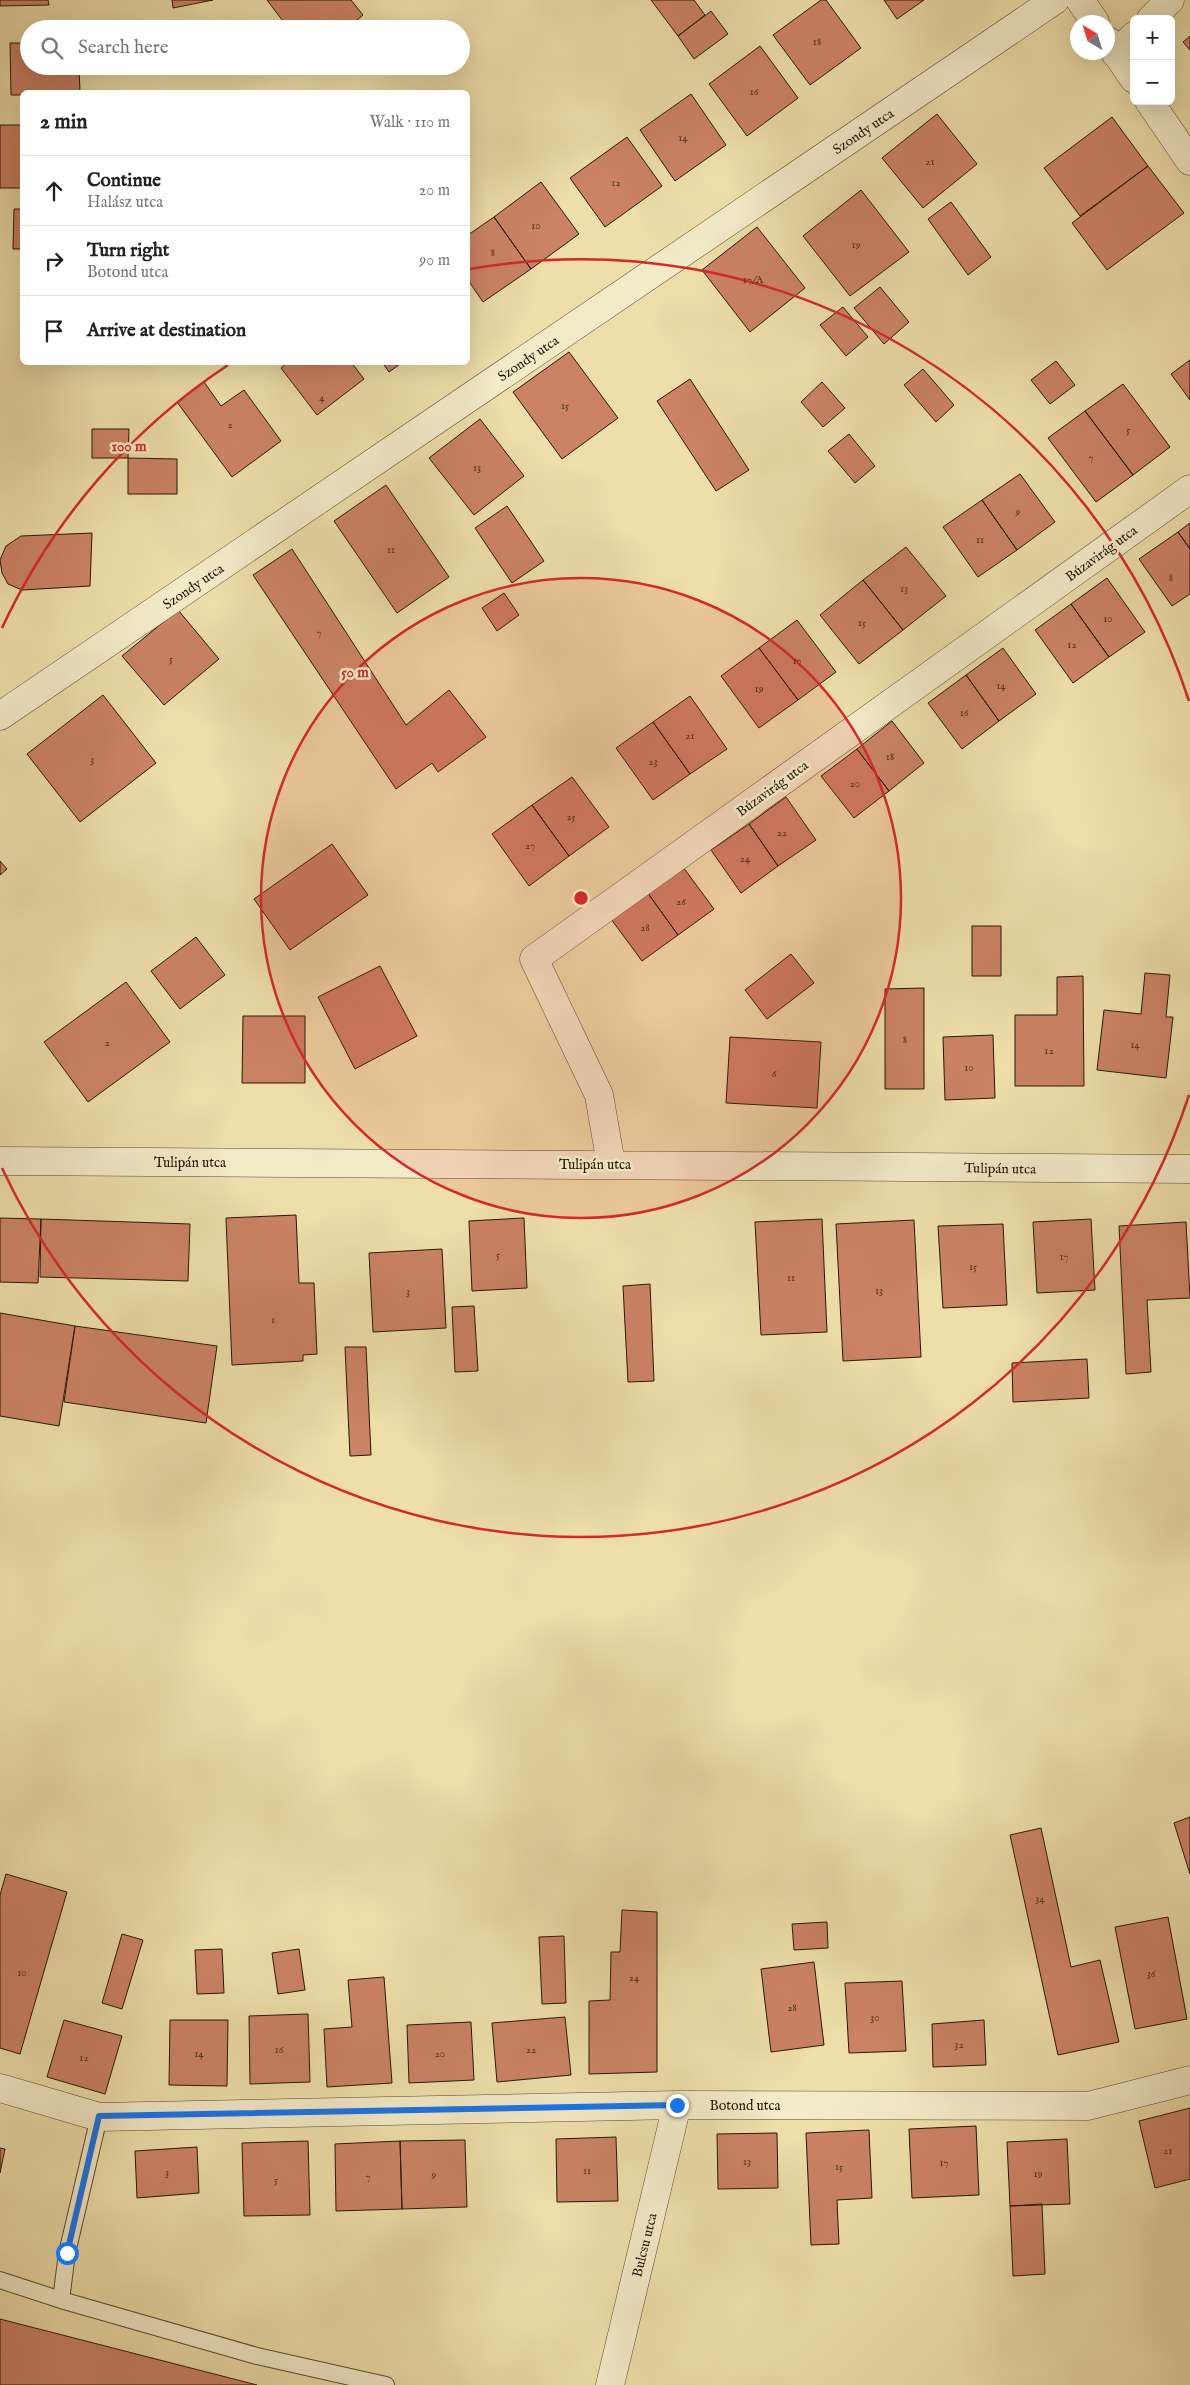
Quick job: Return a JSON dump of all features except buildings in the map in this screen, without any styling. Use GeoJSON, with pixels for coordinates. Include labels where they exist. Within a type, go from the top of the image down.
{"type":"FeatureCollection","features":[{"type":"Feature","properties":{"kind":"street","name":"Szondy utca"},"geometry":{"type":"LineString","coordinates":[[0,716],[1055,0]]}},
{"type":"Feature","properties":{"kind":"street"},"geometry":{"type":"LineString","coordinates":[[1080,0],[1090,15]]}},
{"type":"Feature","properties":{"kind":"street"},"geometry":{"type":"LineString","coordinates":[[1155,15],[1170,0]]}},
{"type":"Feature","properties":{"kind":"street"},"geometry":{"type":"LineString","coordinates":[[1119,44],[1130,70]]}},
{"type":"Feature","properties":{"kind":"street"},"geometry":{"type":"LineString","coordinates":[[1152,105],[1190,161]]}},
{"type":"Feature","properties":{"kind":"street","name":"Búzavirág utca"},"geometry":{"type":"LineString","coordinates":[[611,1164],[599,1095],[534,959],[1190,489]]}},
{"type":"Feature","properties":{"kind":"street","name":"Tulipán utca"},"geometry":{"type":"LineString","coordinates":[[0,1161],[1190,1169]]}},
{"type":"Feature","properties":{"kind":"street","name":"Botond utca"},"geometry":{"type":"LineString","coordinates":[[0,2088],[99,2116],[677,2105],[1088,2106],[1190,2080]]}},
{"type":"Feature","properties":{"kind":"street","name":"Bulcsu utca"},"geometry":{"type":"LineString","coordinates":[[610,2385],[677,2105]]}},
{"type":"Feature","properties":{"kind":"lane"},"geometry":{"type":"LineString","coordinates":[[62,2300],[67,2253],[99,2116]]}},
{"type":"Feature","properties":{"kind":"lane"},"geometry":{"type":"LineString","coordinates":[[0,2280],[62,2300],[257,2356],[386,2385]]}},
{"type":"Feature","properties":{"kind":"route"},"geometry":{"type":"LineString","coordinates":[[67,2253],[99,2116],[677,2105]]}}]}
